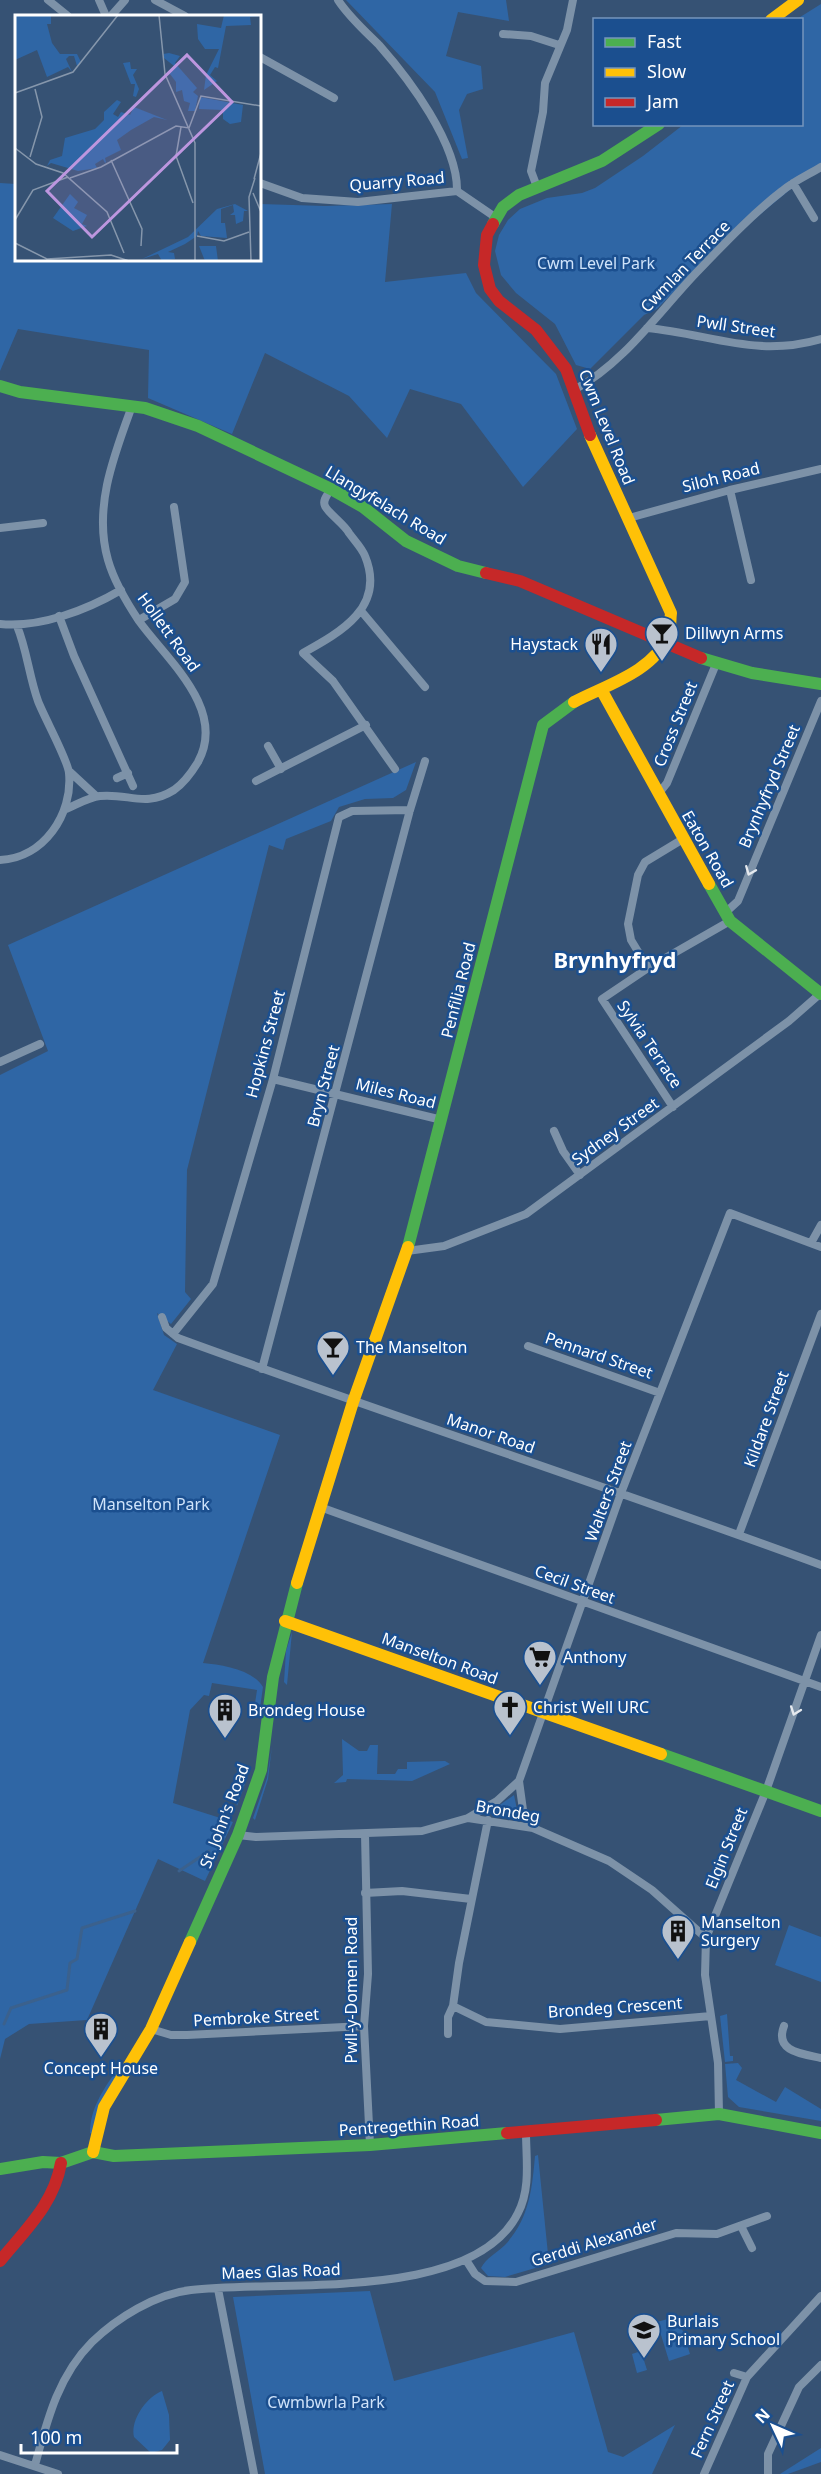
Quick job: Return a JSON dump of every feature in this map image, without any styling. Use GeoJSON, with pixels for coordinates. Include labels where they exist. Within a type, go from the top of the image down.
{"type":"FeatureCollection","features":[{"type":"Feature","properties":{"kind":"street"},"geometry":{"type":"LineString","coordinates":[[48,0],[67,15]]}},
{"type":"Feature","properties":{"kind":"street"},"geometry":{"type":"LineString","coordinates":[[99,0],[106,15]]}},
{"type":"Feature","properties":{"kind":"street"},"geometry":{"type":"LineString","coordinates":[[112,15],[124,0]]}},
{"type":"Feature","properties":{"kind":"street"},"geometry":{"type":"LineString","coordinates":[[155,0],[183,15]]}},
{"type":"Feature","properties":{"kind":"street"},"geometry":{"type":"LineString","coordinates":[[339,0],[380,46],[419,98],[444,143],[457,179],[457,191]]}},
{"type":"Feature","properties":{"kind":"street"},"geometry":{"type":"LineString","coordinates":[[537,187],[531,171],[543,112],[545,83],[567,30],[573,0]]}},
{"type":"Feature","properties":{"kind":"street"},"geometry":{"type":"LineString","coordinates":[[774,18],[798,0]]}},
{"type":"Feature","properties":{"kind":"street"},"geometry":{"type":"LineString","coordinates":[[503,34],[531,36],[559,45]]}},
{"type":"Feature","properties":{"kind":"street"},"geometry":{"type":"LineString","coordinates":[[261,58],[334,98]]}},
{"type":"Feature","properties":{"kind":"street","name":"Cwm Level Road"},"geometry":{"type":"LineString","coordinates":[[656,126],[602,161],[519,195],[503,207],[495,217],[487,235],[484,265],[490,289],[499,301],[547,342],[566,369],[591,437],[670,613],[672,626],[666,644]]}},
{"type":"Feature","properties":{"kind":"street","name":"Cwmlan Terrace"},"geometry":{"type":"LineString","coordinates":[[574,390],[590,381],[647,328],[695,273],[767,203],[793,183],[821,167]]}},
{"type":"Feature","properties":{"kind":"street","name":"Quarry Road"},"geometry":{"type":"LineString","coordinates":[[261,183],[302,198],[358,202],[457,191],[495,217]]}},
{"type":"Feature","properties":{"kind":"street"},"geometry":{"type":"LineString","coordinates":[[793,183],[814,218]]}},
{"type":"Feature","properties":{"kind":"street","name":"Pwll Street"},"geometry":{"type":"LineString","coordinates":[[647,328],[766,348],[797,346],[821,339]]}},
{"type":"Feature","properties":{"kind":"street","name":"Llangyfelach Road"},"geometry":{"type":"LineString","coordinates":[[0,386],[20,392],[132,406],[198,426],[331,489],[363,507],[406,541],[458,566],[520,580],[716,664],[821,684]]}},
{"type":"Feature","properties":{"kind":"street","name":"Hollett Road"},"geometry":{"type":"LineString","coordinates":[[66,809],[96,796],[142,801],[154,799],[176,789],[192,771],[203,753],[206,730],[198,701],[183,676],[139,620],[121,590],[108,561],[103,531],[104,502],[108,478],[132,406]]}},
{"type":"Feature","properties":{"kind":"street","name":"Siloh Road"},"geometry":{"type":"LineString","coordinates":[[629,518],[730,490],[821,469]]}},
{"type":"Feature","properties":{"kind":"street"},"geometry":{"type":"LineString","coordinates":[[331,489],[324,501],[325,506],[345,526],[364,554],[369,568],[369,599],[362,612],[330,638],[303,653],[333,681],[395,769]]}},
{"type":"Feature","properties":{"kind":"street"},"geometry":{"type":"LineString","coordinates":[[730,490],[751,580]]}},
{"type":"Feature","properties":{"kind":"street"},"geometry":{"type":"LineString","coordinates":[[139,620],[175,599],[185,582],[174,507]]}},
{"type":"Feature","properties":{"kind":"street"},"geometry":{"type":"LineString","coordinates":[[0,528],[43,523]]}},
{"type":"Feature","properties":{"kind":"street"},"geometry":{"type":"LineString","coordinates":[[0,624],[17,626],[59,615],[104,600],[121,590]]}},
{"type":"Feature","properties":{"kind":"street"},"geometry":{"type":"LineString","coordinates":[[362,612],[425,687]]}},
{"type":"Feature","properties":{"kind":"street"},"geometry":{"type":"LineString","coordinates":[[59,615],[74,656],[133,786]]}},
{"type":"Feature","properties":{"kind":"street"},"geometry":{"type":"LineString","coordinates":[[17,626],[25,646],[38,698],[69,771],[96,796]]}},
{"type":"Feature","properties":{"kind":"street","name":"Penfilia Road"},"geometry":{"type":"LineString","coordinates":[[353,1402],[407,1251],[543,725],[553,713],[602,691],[647,663],[666,644]]}},
{"type":"Feature","properties":{"kind":"street","name":"Cross Street"},"geometry":{"type":"LineString","coordinates":[[659,793],[667,783],[716,664]]}},
{"type":"Feature","properties":{"kind":"street","name":"Eaton Road"},"geometry":{"type":"LineString","coordinates":[[602,691],[728,916],[821,994]]}},
{"type":"Feature","properties":{"kind":"street","name":"Brynhyfryd Street"},"geometry":{"type":"LineString","coordinates":[[728,916],[738,901],[821,700]]}},
{"type":"Feature","properties":{"kind":"street"},"geometry":{"type":"LineString","coordinates":[[256,781],[366,725]]}},
{"type":"Feature","properties":{"kind":"street"},"geometry":{"type":"LineString","coordinates":[[268,746],[281,769]]}},
{"type":"Feature","properties":{"kind":"street","name":"Bryn Street"},"geometry":{"type":"LineString","coordinates":[[262,1369],[425,761]]}},
{"type":"Feature","properties":{"kind":"street"},"geometry":{"type":"LineString","coordinates":[[0,860],[21,855],[41,844],[58,825],[66,809],[69,771]]}},
{"type":"Feature","properties":{"kind":"street"},"geometry":{"type":"LineString","coordinates":[[117,778],[128,773]]}},
{"type":"Feature","properties":{"kind":"street","name":"Hopkins Street"},"geometry":{"type":"LineString","coordinates":[[173,1334],[213,1284],[273,1079],[339,817],[352,811],[410,810]]}},
{"type":"Feature","properties":{"kind":"street"},"geometry":{"type":"LineString","coordinates":[[683,839],[645,862],[639,875],[628,924],[631,939],[648,968],[728,916]]}},
{"type":"Feature","properties":{"kind":"street","name":"Sylvia Terrace"},"geometry":{"type":"LineString","coordinates":[[648,968],[602,999],[673,1107]]}},
{"type":"Feature","properties":{"kind":"street","name":"Sydney Street"},"geometry":{"type":"LineString","coordinates":[[407,1251],[444,1246],[526,1214],[789,1021],[821,994]]}},
{"type":"Feature","properties":{"kind":"street"},"geometry":{"type":"LineString","coordinates":[[0,1062],[40,1044]]}},
{"type":"Feature","properties":{"kind":"street","name":"Miles Road"},"geometry":{"type":"LineString","coordinates":[[273,1079],[442,1120]]}},
{"type":"Feature","properties":{"kind":"street"},"geometry":{"type":"LineString","coordinates":[[554,1131],[563,1151],[580,1174]]}},
{"type":"Feature","properties":{"kind":"street","name":"Walters Street"},"geometry":{"type":"LineString","coordinates":[[533,1828],[523,1810],[519,1781],[542,1712],[584,1603],[621,1493],[730,1213],[811,1243]]}},
{"type":"Feature","properties":{"kind":"street"},"geometry":{"type":"LineString","coordinates":[[821,1225],[811,1243],[821,1247]]}},
{"type":"Feature","properties":{"kind":"street","name":"Kildare Street"},"geometry":{"type":"LineString","coordinates":[[739,1534],[821,1314]]}},
{"type":"Feature","properties":{"kind":"street"},"geometry":{"type":"LineString","coordinates":[[162,1317],[162,1323],[173,1334]]}},
{"type":"Feature","properties":{"kind":"street","name":"Manor Road"},"geometry":{"type":"LineString","coordinates":[[173,1334],[353,1402],[739,1534],[821,1565]]}},
{"type":"Feature","properties":{"kind":"street","name":"Pennard Street"},"geometry":{"type":"LineString","coordinates":[[528,1346],[660,1393]]}},
{"type":"Feature","properties":{"kind":"street","name":"St. John's Road"},"geometry":{"type":"LineString","coordinates":[[93,2152],[104,2107],[151,2029],[238,1835],[261,1770],[273,1677],[285,1621],[353,1402]]}},
{"type":"Feature","properties":{"kind":"street","name":"Cecil Street"},"geometry":{"type":"LineString","coordinates":[[320,1507],[821,1687]]}},
{"type":"Feature","properties":{"kind":"street","name":"Manselton Road"},"geometry":{"type":"LineString","coordinates":[[285,1621],[821,1810]]}},
{"type":"Feature","properties":{"kind":"street","name":"Elgin Street"},"geometry":{"type":"LineString","coordinates":[[718,2115],[718,2063],[705,1975],[706,1938],[766,1791],[821,1635]]}},
{"type":"Feature","properties":{"kind":"street","name":"Walters Street"},"geometry":{"type":"LineString","coordinates":[[468,1818],[497,1801],[519,1781]]}},
{"type":"Feature","properties":{"kind":"street","name":"Brondeg"},"geometry":{"type":"LineString","coordinates":[[238,1835],[256,1837],[423,1831],[468,1818],[533,1828],[609,1861],[652,1890],[706,1938]]}},
{"type":"Feature","properties":{"kind":"street"},"geometry":{"type":"LineString","coordinates":[[448,2034],[448,2017],[453,2006],[453,1995],[471,1899],[488,1820]]}},
{"type":"Feature","properties":{"kind":"street","name":"Pwll-y-Domen Road"},"geometry":{"type":"LineString","coordinates":[[365,1834],[368,1974],[364,2026],[370,2145]]}},
{"type":"Feature","properties":{"kind":"street"},"geometry":{"type":"LineString","coordinates":[[365,1893],[402,1891],[471,1899]]}},
{"type":"Feature","properties":{"kind":"street","name":"Brondeg Crescent"},"geometry":{"type":"LineString","coordinates":[[453,2006],[486,2022],[560,2029],[711,2016]]}},
{"type":"Feature","properties":{"kind":"street","name":"Pembroke Street"},"geometry":{"type":"LineString","coordinates":[[151,2029],[171,2035],[187,2035],[364,2026]]}},
{"type":"Feature","properties":{"kind":"street"},"geometry":{"type":"LineString","coordinates":[[784,2026],[783,2040],[787,2048],[796,2053],[821,2058]]}},
{"type":"Feature","properties":{"kind":"street","name":"Pentregethin Road"},"geometry":{"type":"LineString","coordinates":[[0,2169],[43,2162],[61,2163],[93,2152],[114,2156],[370,2145],[718,2115],[821,2133]]}},
{"type":"Feature","properties":{"kind":"street","name":"Maes Glas Road"},"geometry":{"type":"LineString","coordinates":[[35,2465],[59,2390],[91,2343],[141,2307],[190,2290],[370,2282],[446,2267],[466,2260],[502,2237],[519,2212],[526,2185],[526,2132]]}},
{"type":"Feature","properties":{"kind":"street"},"geometry":{"type":"LineString","coordinates":[[0,2261],[51,2198],[60,2180],[61,2163]]}},
{"type":"Feature","properties":{"kind":"street","name":"Gerddi Alexander"},"geometry":{"type":"LineString","coordinates":[[466,2260],[475,2274],[485,2281],[516,2282],[676,2233],[715,2234],[767,2216]]}},
{"type":"Feature","properties":{"kind":"street"},"geometry":{"type":"LineString","coordinates":[[741,2226],[752,2248]]}},
{"type":"Feature","properties":{"kind":"street"},"geometry":{"type":"LineString","coordinates":[[218,2289],[254,2474]]}},
{"type":"Feature","properties":{"kind":"street","name":"Fern Street"},"geometry":{"type":"LineString","coordinates":[[704,2474],[747,2377],[821,2296]]}},
{"type":"Feature","properties":{"kind":"street"},"geometry":{"type":"LineString","coordinates":[[768,2474],[768,2454],[799,2387],[821,2366]]}},
{"type":"Feature","properties":{"kind":"street"},"geometry":{"type":"LineString","coordinates":[[734,2373],[747,2377]]}},
{"type":"Feature","properties":{"kind":"street"},"geometry":{"type":"LineString","coordinates":[[0,2455],[58,2474]]}},
{"type":"Feature","properties":{"kind":"green space"},"geometry":{"type":"Polygon","coordinates":[[[346,0],[506,0],[509,21],[458,12],[446,56],[481,66],[483,89],[467,94],[459,110],[468,158],[462,159],[435,92],[346,0]]]}},
{"type":"Feature","properties":{"kind":"green space","name":"Cwm Level Park"},"geometry":{"type":"Polygon","coordinates":[[[821,4],[821,164],[705,260],[657,309],[644,315],[590,369],[576,365],[555,324],[516,293],[501,275],[495,251],[499,235],[508,220],[520,209],[547,198],[582,193],[595,188],[643,156],[682,126],[803,126],[803,18],[799,18],[821,4]]]}},
{"type":"Feature","properties":{"kind":"green space"},"geometry":{"type":"Polygon","coordinates":[[[0,183],[15,184],[15,261],[261,261],[261,204],[325,206],[392,204],[385,282],[466,273],[476,293],[556,374],[577,429],[523,487],[461,404],[410,389],[387,438],[349,396],[265,353],[232,434],[148,398],[149,350],[18,329],[0,371],[0,183]]]}},
{"type":"Feature","properties":{"kind":"green space","name":"Manselton Park"},"geometry":{"type":"Polygon","coordinates":[[[416,762],[406,790],[393,798],[365,799],[339,807],[331,821],[286,839],[283,850],[269,845],[187,1170],[185,1292],[191,1299],[171,1324],[157,1313],[164,1335],[177,1344],[153,1390],[280,1435],[203,1663],[236,1669],[252,1676],[263,1687],[260,1708],[254,1710],[257,1690],[212,1683],[209,1696],[204,1695],[190,1710],[173,1803],[233,1822],[205,1881],[158,1859],[87,2020],[29,2024],[5,2039],[0,2059],[0,1075],[48,1051],[8,945],[416,762]]]}},
{"type":"Feature","properties":{"kind":"green space"},"geometry":{"type":"Polygon","coordinates":[[[292,1632],[287,1685],[284,1682],[286,1651],[292,1632]]]}},
{"type":"Feature","properties":{"kind":"green space"},"geometry":{"type":"Polygon","coordinates":[[[342,1739],[359,1751],[367,1751],[370,1745],[378,1745],[377,1774],[395,1774],[398,1769],[407,1769],[407,1762],[445,1761],[450,1764],[412,1781],[347,1779],[346,1782],[334,1783],[343,1775],[342,1739]]]}},
{"type":"Feature","properties":{"kind":"green space"},"geometry":{"type":"Polygon","coordinates":[[[272,1746],[268,1779],[255,1820],[253,1818],[267,1778],[272,1746]]]}},
{"type":"Feature","properties":{"kind":"green space"},"geometry":{"type":"Polygon","coordinates":[[[240,1775],[247,1778],[237,1806],[233,1790],[237,1788],[240,1775]]]}},
{"type":"Feature","properties":{"kind":"green space"},"geometry":{"type":"Polygon","coordinates":[[[514,1795],[519,1819],[490,1813],[491,1811],[514,1795]]]}},
{"type":"Feature","properties":{"kind":"green space"},"geometry":{"type":"Polygon","coordinates":[[[789,1925],[821,1937],[821,1982],[775,1965],[789,1925]]]}},
{"type":"Feature","properties":{"kind":"green space"},"geometry":{"type":"Polygon","coordinates":[[[727,2014],[730,2056],[733,2056],[733,2061],[725,2062],[720,2016],[727,2014]]]}},
{"type":"Feature","properties":{"kind":"green space"},"geometry":{"type":"Polygon","coordinates":[[[738,2063],[742,2068],[736,2080],[776,2102],[785,2087],[821,2109],[821,2121],[739,2107],[728,2097],[725,2064],[738,2063]]]}},
{"type":"Feature","properties":{"kind":"green space"},"geometry":{"type":"Polygon","coordinates":[[[116,2071],[117,2076],[100,2104],[92,2134],[90,2133],[91,2124],[95,2108],[116,2071]]]}},
{"type":"Feature","properties":{"kind":"green space"},"geometry":{"type":"Polygon","coordinates":[[[538,2155],[549,2264],[505,2277],[488,2276],[481,2268],[513,2235],[524,2214],[531,2192],[535,2156],[538,2155]]]}},
{"type":"Feature","properties":{"kind":"green space","name":"Cwmbwrla Park"},"geometry":{"type":"Polygon","coordinates":[[[370,2291],[394,2381],[574,2332],[608,2452],[623,2457],[675,2425],[652,2474],[265,2474],[233,2297],[370,2291]]]}},
{"type":"Feature","properties":{"kind":"green space"},"geometry":{"type":"Polygon","coordinates":[[[678,2316],[690,2354],[669,2361],[657,2322],[678,2316]]]}},
{"type":"Feature","properties":{"kind":"green space"},"geometry":{"type":"Polygon","coordinates":[[[641,2351],[647,2370],[637,2373],[632,2354],[641,2351]]]}},
{"type":"Feature","properties":{"kind":"green space"},"geometry":{"type":"Polygon","coordinates":[[[162,2391],[169,2415],[170,2440],[162,2450],[151,2453],[134,2437],[134,2424],[140,2410],[150,2398],[162,2391]]]}},
{"type":"Feature","properties":{"kind":"green space"},"geometry":{"type":"Polygon","coordinates":[[[821,2448],[821,2462],[788,2474],[780,2474],[821,2448]]]}},
{"type":"Feature","properties":{"kind":"waterway"},"geometry":{"type":"LineString","coordinates":[[179,1871],[209,1851]]}},
{"type":"Feature","properties":{"kind":"waterway"},"geometry":{"type":"LineString","coordinates":[[4,2024],[11,2008],[67,1990],[70,1963],[77,1959],[82,1928],[135,1911]]}},
{"type":"Feature","properties":{"kind":"traffic: fast"},"geometry":{"type":"LineString","coordinates":[[493,224],[503,207],[519,195],[602,161],[656,126]]}},
{"type":"Feature","properties":{"kind":"traffic: fast"},"geometry":{"type":"LineString","coordinates":[[0,386],[20,392],[145,408],[198,426],[331,489],[363,507],[406,541],[458,566],[486,573]]}},
{"type":"Feature","properties":{"kind":"traffic: fast"},"geometry":{"type":"LineString","coordinates":[[701,658],[752,673],[821,684]]}},
{"type":"Feature","properties":{"kind":"traffic: fast"},"geometry":{"type":"LineString","coordinates":[[408,1247],[543,725],[574,702]]}},
{"type":"Feature","properties":{"kind":"traffic: fast"},"geometry":{"type":"LineString","coordinates":[[709,884],[730,921],[821,994]]}},
{"type":"Feature","properties":{"kind":"traffic: fast"},"geometry":{"type":"LineString","coordinates":[[190,1942],[238,1835],[261,1770],[273,1677],[297,1583]]}},
{"type":"Feature","properties":{"kind":"traffic: fast"},"geometry":{"type":"LineString","coordinates":[[661,1754],[821,1811]]}},
{"type":"Feature","properties":{"kind":"traffic: fast"},"geometry":{"type":"LineString","coordinates":[[656,2120],[719,2114],[821,2133]]}},
{"type":"Feature","properties":{"kind":"traffic: fast"},"geometry":{"type":"LineString","coordinates":[[0,2169],[43,2162],[61,2163],[93,2152],[114,2156],[370,2145],[507,2133]]}},
{"type":"Feature","properties":{"kind":"traffic: slow"},"geometry":{"type":"LineString","coordinates":[[774,18],[798,0]]}},
{"type":"Feature","properties":{"kind":"traffic: slow"},"geometry":{"type":"LineString","coordinates":[[574,702],[627,676],[651,659],[668,636],[671,613],[590,435]]}},
{"type":"Feature","properties":{"kind":"traffic: slow"},"geometry":{"type":"LineString","coordinates":[[602,691],[709,884]]}},
{"type":"Feature","properties":{"kind":"traffic: slow"},"geometry":{"type":"LineString","coordinates":[[297,1583],[353,1402],[408,1247]]}},
{"type":"Feature","properties":{"kind":"traffic: slow"},"geometry":{"type":"LineString","coordinates":[[285,1621],[661,1754]]}},
{"type":"Feature","properties":{"kind":"traffic: slow"},"geometry":{"type":"LineString","coordinates":[[93,2152],[104,2107],[151,2029],[190,1942]]}},
{"type":"Feature","properties":{"kind":"traffic: jam"},"geometry":{"type":"LineString","coordinates":[[493,224],[487,235],[484,265],[490,289],[499,301],[536,330],[566,369],[590,435]]}},
{"type":"Feature","properties":{"kind":"traffic: jam"},"geometry":{"type":"LineString","coordinates":[[486,573],[520,581],[701,658]]}},
{"type":"Feature","properties":{"kind":"traffic: jam"},"geometry":{"type":"LineString","coordinates":[[507,2133],[656,2120]]}},
{"type":"Feature","properties":{"kind":"traffic: jam"},"geometry":{"type":"LineString","coordinates":[[0,2261],[45,2204],[61,2163]]}},
{"type":"Feature","properties":{"kind":"place","name":"Dillwyn Arms"},"geometry":{"type":"Point","coordinates":[662,662]}},
{"type":"Feature","properties":{"kind":"place","name":"Haystack"},"geometry":{"type":"Point","coordinates":[601,673]}},
{"type":"Feature","properties":{"kind":"place","name":"The Manselton"},"geometry":{"type":"Point","coordinates":[333,1376]}},
{"type":"Feature","properties":{"kind":"place","name":"Anthony"},"geometry":{"type":"Point","coordinates":[540,1686]}},
{"type":"Feature","properties":{"kind":"place","name":"Christ Well URC"},"geometry":{"type":"Point","coordinates":[510,1736]}},
{"type":"Feature","properties":{"kind":"place","name":"Brondeg House"},"geometry":{"type":"Point","coordinates":[225,1739]}},
{"type":"Feature","properties":{"kind":"place","name":"Manselton Surgery"},"geometry":{"type":"Point","coordinates":[678,1960]}},
{"type":"Feature","properties":{"kind":"place","name":"Concept House"},"geometry":{"type":"Point","coordinates":[101,2058]}},
{"type":"Feature","properties":{"kind":"place","name":"Burlais Primary School"},"geometry":{"type":"Point","coordinates":[644,2359]}},
{"type":"Feature","properties":{"kind":"district","name":"Brynhyfryd"},"geometry":{"type":"Point","coordinates":[615,959]}}]}
